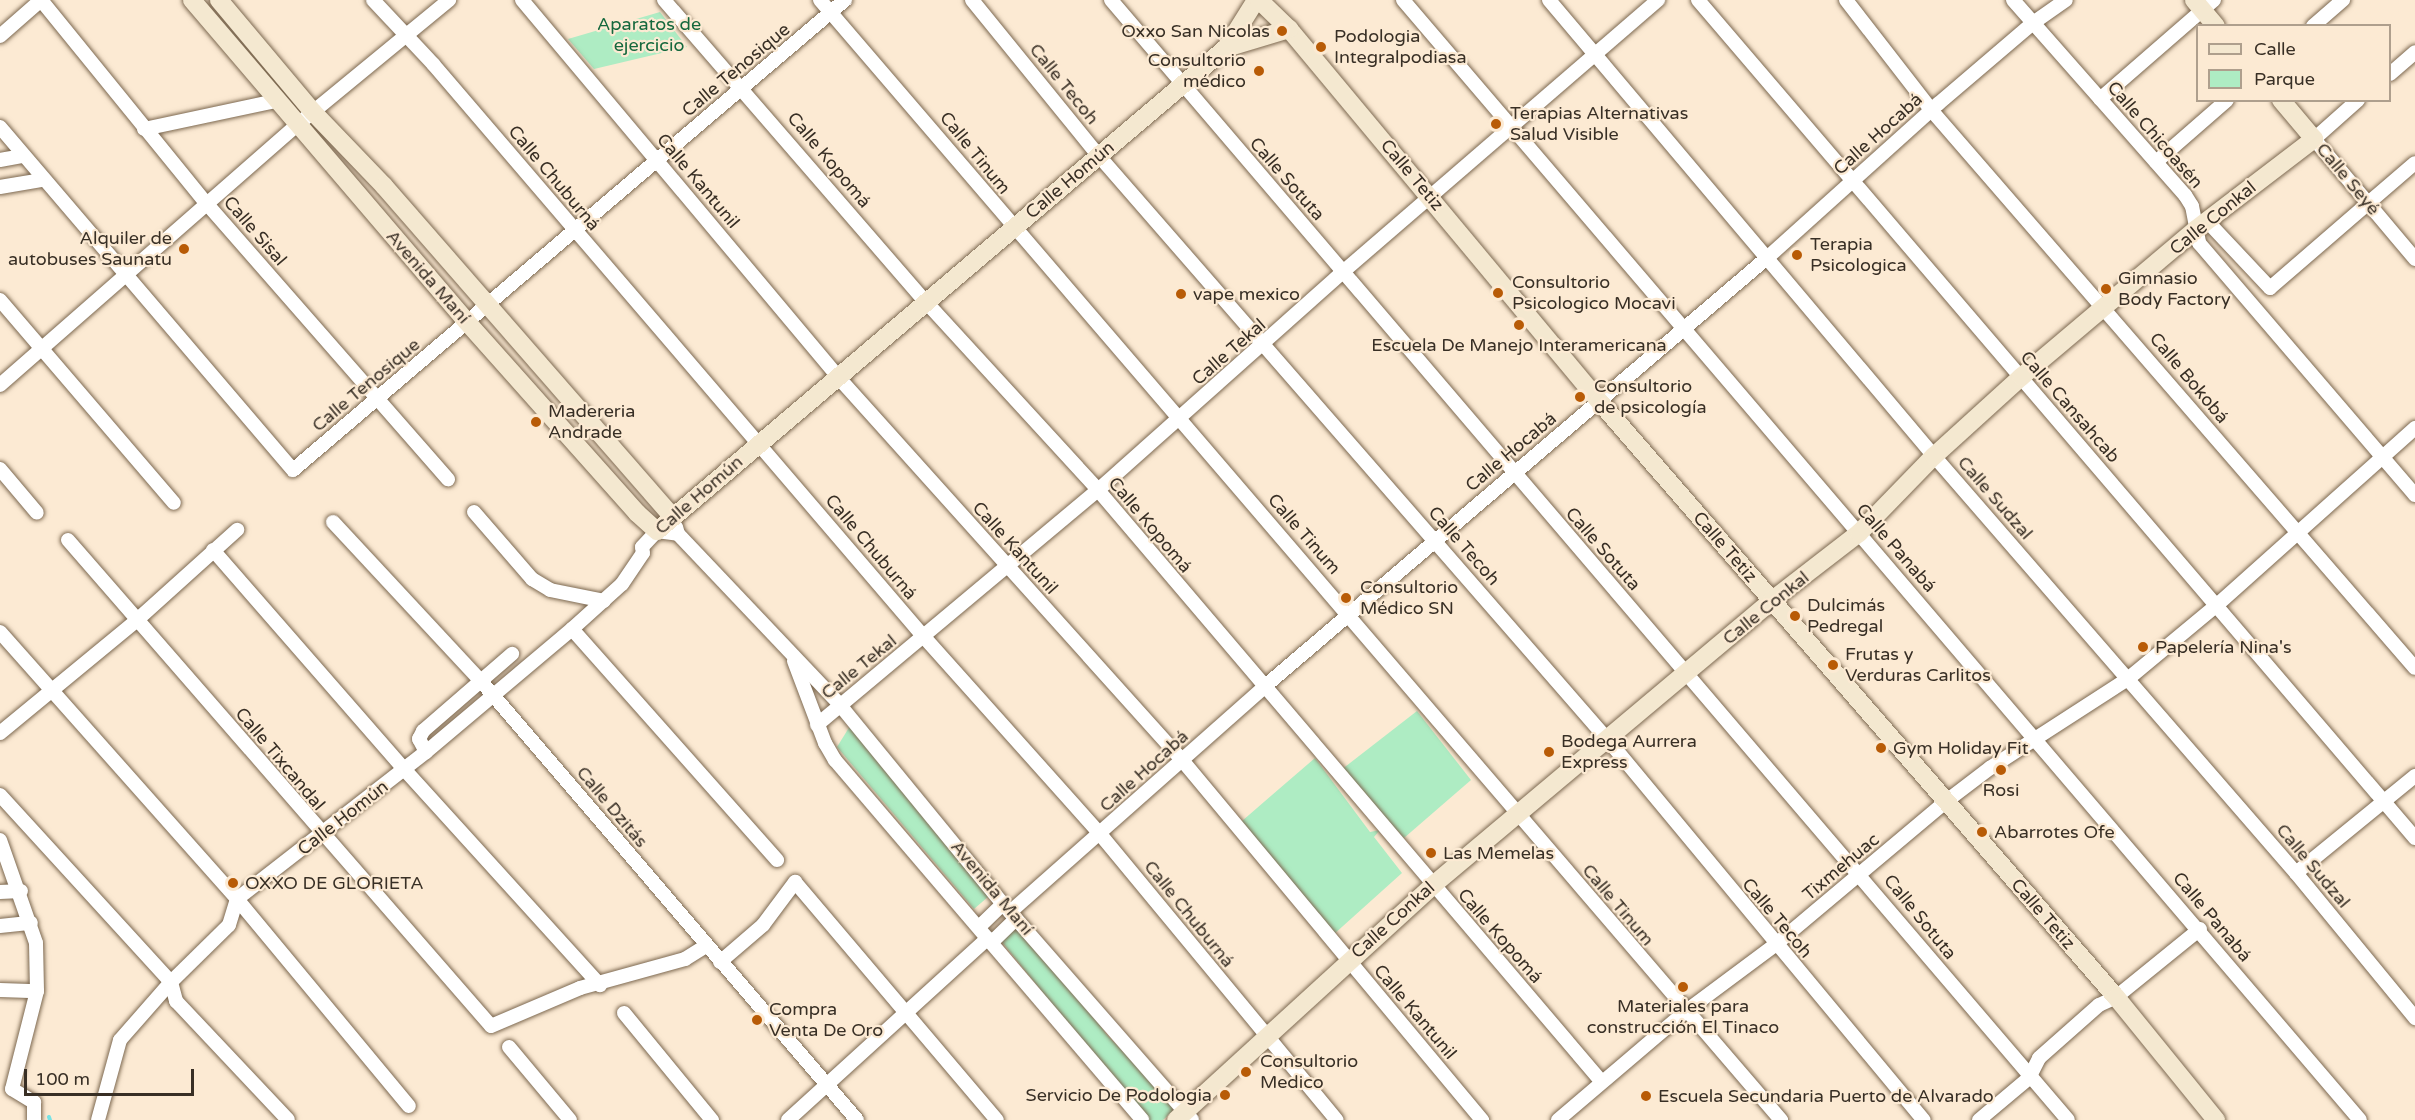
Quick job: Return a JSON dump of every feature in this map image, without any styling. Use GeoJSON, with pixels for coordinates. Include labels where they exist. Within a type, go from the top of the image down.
{"type":"FeatureCollection","features":[{"type":"Feature","properties":{"kind":"street"},"geometry":{"type":"LineString","coordinates":[[0,36],[41,0]]}},
{"type":"Feature","properties":{"kind":"street","name":"Calle Sisal"},"geometry":{"type":"LineString","coordinates":[[41,0],[207,204],[448,479]]}},
{"type":"Feature","properties":{"kind":"street","name":"Avenida Maní"},"geometry":{"type":"LineString","coordinates":[[192,0],[467,322],[637,513],[657,531]]}},
{"type":"Feature","properties":{"kind":"street","name":"Avenida Maní"},"geometry":{"type":"LineString","coordinates":[[219,0],[313,112],[384,186],[489,304],[675,526],[792,656],[840,705],[1010,911],[1185,1117]]}},
{"type":"Feature","properties":{"kind":"street","name":"Calle Chuburná"},"geometry":{"type":"LineString","coordinates":[[373,0],[405,37],[433,64],[924,637],[1100,834],[1337,1120]]}},
{"type":"Feature","properties":{"kind":"street"},"geometry":{"type":"LineString","coordinates":[[0,385],[124,274],[297,125],[448,0]]}},
{"type":"Feature","properties":{"kind":"street","name":"Calle Kantunil"},"geometry":{"type":"LineString","coordinates":[[522,0],[838,377],[1182,760],[1482,1120]]}},
{"type":"Feature","properties":{"kind":"street","name":"Calle Kopomá"},"geometry":{"type":"LineString","coordinates":[[664,0],[743,87],[926,302],[1098,490],[1601,1081]]}},
{"type":"Feature","properties":{"kind":"street","name":"Calle Tinum"},"geometry":{"type":"LineString","coordinates":[[820,0],[914,105],[1013,229],[1352,616],[1685,1012],[1781,1120]]}},
{"type":"Feature","properties":{"kind":"street","name":"Calle Tenosique"},"geometry":{"type":"LineString","coordinates":[[124,274],[294,470],[845,0]]}},
{"type":"Feature","properties":{"kind":"street","name":"Calle Tecoh"},"geometry":{"type":"LineString","coordinates":[[972,0],[1099,156],[1608,740],[1775,945],[1923,1120]]}},
{"type":"Feature","properties":{"kind":"street","name":"Calle Sotuta"},"geometry":{"type":"LineString","coordinates":[[1112,0],[1181,86],[1344,271],[1513,473],[1862,874],[2030,1078],[2068,1120]]}},
{"type":"Feature","properties":{"kind":"street","name":"Calle Homún"},"geometry":{"type":"LineString","coordinates":[[237,900],[404,770],[573,629],[622,584],[643,553],[642,547],[657,531],[675,526],[760,443],[1226,48],[1258,0]]}},
{"type":"Feature","properties":{"kind":"street","name":"Calle Tetiz"},"geometry":{"type":"LineString","coordinates":[[1258,0],[1289,29],[1599,401],[1944,803],[2116,997],[2216,1120]]}},
{"type":"Feature","properties":{"kind":"street","name":"Calle Panabá"},"geometry":{"type":"LineString","coordinates":[[1403,0],[1683,330],[2200,928],[2360,1120]]}},
{"type":"Feature","properties":{"kind":"street","name":"Calle Sudzal"},"geometry":{"type":"LineString","coordinates":[[1549,0],[1934,456],[2296,873],[2415,1018]]}},
{"type":"Feature","properties":{"kind":"street","name":"Calle Tekal"},"geometry":{"type":"LineString","coordinates":[[818,725],[1098,490],[1265,345],[1344,271],[1658,0]]}},
{"type":"Feature","properties":{"kind":"street","name":"Calle Cansahcab"},"geometry":{"type":"LineString","coordinates":[[1698,0],[2415,838]]}},
{"type":"Feature","properties":{"kind":"street","name":"Calle Bokobá"},"geometry":{"type":"LineString","coordinates":[[1846,0],[1932,111],[2105,306],[2296,532],[2415,668]]}},
{"type":"Feature","properties":{"kind":"street","name":"Calle Chicoasén"},"geometry":{"type":"LineString","coordinates":[[2013,0],[2192,206],[2201,226],[2199,243],[2415,495]]}},
{"type":"Feature","properties":{"kind":"street","name":"Calle Hocabá"},"geometry":{"type":"LineString","coordinates":[[979,927],[1010,911],[1264,687],[1352,616],[1513,473],[1768,257],[2033,23],[2066,0]]}},
{"type":"Feature","properties":{"kind":"street"},"geometry":{"type":"LineString","coordinates":[[2315,24],[2343,0]]}},
{"type":"Feature","properties":{"kind":"street"},"geometry":{"type":"LineString","coordinates":[[2100,99],[2204,3],[2215,24]]}},
{"type":"Feature","properties":{"kind":"street","name":"Calle Homún"},"geometry":{"type":"LineString","coordinates":[[1226,48],[1289,29]]}},
{"type":"Feature","properties":{"kind":"street"},"geometry":{"type":"LineString","coordinates":[[2391,73],[2415,52]]}},
{"type":"Feature","properties":{"kind":"street"},"geometry":{"type":"LineString","coordinates":[[144,129],[276,101]]}},
{"type":"Feature","properties":{"kind":"street"},"geometry":{"type":"LineString","coordinates":[[2156,162],[2225,102]]}},
{"type":"Feature","properties":{"kind":"street","name":"Calle Seyé"},"geometry":{"type":"LineString","coordinates":[[2283,102],[2414,255]]}},
{"type":"Feature","properties":{"kind":"street","name":"Calle Conkal"},"geometry":{"type":"LineString","coordinates":[[1185,1117],[1348,960],[1432,885],[1608,740],[1771,601],[1859,533],[1934,456],[2021,377],[2201,226],[2314,139],[2356,102]]}},
{"type":"Feature","properties":{"kind":"street"},"geometry":{"type":"LineString","coordinates":[[0,128],[124,274]]}},
{"type":"Feature","properties":{"kind":"street"},"geometry":{"type":"LineString","coordinates":[[0,160],[22,156]]}},
{"type":"Feature","properties":{"kind":"street"},"geometry":{"type":"LineString","coordinates":[[2201,226],[2270,288],[2415,163]]}},
{"type":"Feature","properties":{"kind":"street"},"geometry":{"type":"LineString","coordinates":[[0,188],[42,180]]}},
{"type":"Feature","properties":{"kind":"street"},"geometry":{"type":"LineString","coordinates":[[0,300],[174,502]]}},
{"type":"Feature","properties":{"kind":"street","name":"Tixmehuac"},"geometry":{"type":"LineString","coordinates":[[1558,1120],[1601,1081],[1685,1012],[1775,945],[1944,803],[1990,768],[2037,740],[2129,678],[2217,605],[2415,428]]}},
{"type":"Feature","properties":{"kind":"street"},"geometry":{"type":"LineString","coordinates":[[0,469],[37,513]]}},
{"type":"Feature","properties":{"kind":"street"},"geometry":{"type":"LineString","coordinates":[[474,512],[532,579],[550,590],[604,601]]}},
{"type":"Feature","properties":{"kind":"street","name":"Calle Dzitás"},"geometry":{"type":"LineString","coordinates":[[333,522],[481,681],[857,1120]]}},
{"type":"Feature","properties":{"kind":"street"},"geometry":{"type":"LineString","coordinates":[[0,733],[137,620],[237,530]]}},
{"type":"Feature","properties":{"kind":"street","name":"Calle Tixcandal"},"geometry":{"type":"LineString","coordinates":[[68,540],[322,836],[491,1026],[580,988],[600,985]]}},
{"type":"Feature","properties":{"kind":"street"},"geometry":{"type":"LineString","coordinates":[[213,550],[404,770],[600,985],[685,959],[706,946]]}},
{"type":"Feature","properties":{"kind":"street"},"geometry":{"type":"LineString","coordinates":[[573,629],[777,860]]}},
{"type":"Feature","properties":{"kind":"street"},"geometry":{"type":"LineString","coordinates":[[0,632],[237,900],[409,1106]]}},
{"type":"Feature","properties":{"kind":"street"},"geometry":{"type":"LineString","coordinates":[[426,752],[420,735],[512,654]]}},
{"type":"Feature","properties":{"kind":"street","name":"Avenida Maní"},"geometry":{"type":"LineString","coordinates":[[792,656],[818,725],[835,760],[1142,1120]]}},
{"type":"Feature","properties":{"kind":"street"},"geometry":{"type":"LineString","coordinates":[[2296,873],[2415,776]]}},
{"type":"Feature","properties":{"kind":"street"},"geometry":{"type":"LineString","coordinates":[[0,795],[171,982],[176,1001],[288,1120]]}},
{"type":"Feature","properties":{"kind":"street"},"geometry":{"type":"LineString","coordinates":[[0,840],[21,891],[36,943],[37,991],[6,1092],[34,1102],[34,1120]]}},
{"type":"Feature","properties":{"kind":"street"},"geometry":{"type":"LineString","coordinates":[[720,962],[763,925],[795,882],[997,1120]]}},
{"type":"Feature","properties":{"kind":"street"},"geometry":{"type":"LineString","coordinates":[[0,892],[21,891]]}},
{"type":"Feature","properties":{"kind":"street"},"geometry":{"type":"LineString","coordinates":[[98,1120],[120,1040],[171,982],[229,925],[237,900]]}},
{"type":"Feature","properties":{"kind":"street","name":"Calle Hocabá"},"geometry":{"type":"LineString","coordinates":[[788,1120],[905,1013],[990,940],[1010,911]]}},
{"type":"Feature","properties":{"kind":"street"},"geometry":{"type":"LineString","coordinates":[[0,926],[31,923]]}},
{"type":"Feature","properties":{"kind":"street"},"geometry":{"type":"LineString","coordinates":[[1979,1120],[2030,1078],[2039,1058],[2100,1005],[2116,997],[2200,928]]}},
{"type":"Feature","properties":{"kind":"street"},"geometry":{"type":"LineString","coordinates":[[0,990],[37,991]]}},
{"type":"Feature","properties":{"kind":"street"},"geometry":{"type":"LineString","coordinates":[[624,1013],[712,1120]]}},
{"type":"Feature","properties":{"kind":"street"},"geometry":{"type":"LineString","coordinates":[[509,1047],[570,1120]]}},
{"type":"Feature","properties":{"kind":"green space","name":"Aparatos de ejercicio"},"geometry":{"type":"Polygon","coordinates":[[[660,12],[687,47],[594,69],[568,39],[660,12]]]}},
{"type":"Feature","properties":{"kind":"green space"},"geometry":{"type":"Polygon","coordinates":[[[1417,711],[1471,780],[1404,838],[1341,770],[1417,711]]]}},
{"type":"Feature","properties":{"kind":"green space"},"geometry":{"type":"Polygon","coordinates":[[[850,726],[989,896],[974,909],[837,747],[850,726]]]}},
{"type":"Feature","properties":{"kind":"green space"},"geometry":{"type":"Polygon","coordinates":[[[1315,758],[1370,832],[1380,830],[1374,837],[1402,873],[1333,935],[1242,821],[1315,758]]]}},
{"type":"Feature","properties":{"kind":"green space"},"geometry":{"type":"Polygon","coordinates":[[[1015,928],[1073,986],[1106,1034],[1177,1107],[1163,1120],[1146,1120],[1002,942],[1015,928]]]}},
{"type":"Feature","properties":{"kind":"place","name":"Oxxo San Nicolas"},"geometry":{"type":"Point","coordinates":[1282,31]}},
{"type":"Feature","properties":{"kind":"place","name":"Podologia Integralpodiasa"},"geometry":{"type":"Point","coordinates":[1321,47]}},
{"type":"Feature","properties":{"kind":"place","name":"Consultorio médico"},"geometry":{"type":"Point","coordinates":[1259,71]}},
{"type":"Feature","properties":{"kind":"place","name":"Terapias Alternativas Salud Visible"},"geometry":{"type":"Point","coordinates":[1496,124]}},
{"type":"Feature","properties":{"kind":"place","name":"Alquiler de autobuses Saunatu"},"geometry":{"type":"Point","coordinates":[184,249]}},
{"type":"Feature","properties":{"kind":"place","name":"Terapia Psicologica"},"geometry":{"type":"Point","coordinates":[1797,255]}},
{"type":"Feature","properties":{"kind":"place","name":"Gimnasio Body Factory"},"geometry":{"type":"Point","coordinates":[2106,289]}},
{"type":"Feature","properties":{"kind":"place","name":"Consultorio Psicologico Mocavi"},"geometry":{"type":"Point","coordinates":[1498,293]}},
{"type":"Feature","properties":{"kind":"place","name":"vape mexico"},"geometry":{"type":"Point","coordinates":[1181,294]}},
{"type":"Feature","properties":{"kind":"place","name":"Escuela De Manejo Interamericana"},"geometry":{"type":"Point","coordinates":[1519,325]}},
{"type":"Feature","properties":{"kind":"place","name":"Consultorio de psicología"},"geometry":{"type":"Point","coordinates":[1580,397]}},
{"type":"Feature","properties":{"kind":"place","name":"Madereria Andrade"},"geometry":{"type":"Point","coordinates":[536,422]}},
{"type":"Feature","properties":{"kind":"place","name":"Consultorio Médico SN"},"geometry":{"type":"Point","coordinates":[1346,598]}},
{"type":"Feature","properties":{"kind":"place","name":"Dulcimás Pedregal"},"geometry":{"type":"Point","coordinates":[1795,616]}},
{"type":"Feature","properties":{"kind":"place","name":"Papelería Nina's"},"geometry":{"type":"Point","coordinates":[2143,647]}},
{"type":"Feature","properties":{"kind":"place","name":"Frutas y Verduras Carlitos"},"geometry":{"type":"Point","coordinates":[1833,665]}},
{"type":"Feature","properties":{"kind":"place","name":"Gym Holiday Fit"},"geometry":{"type":"Point","coordinates":[1881,748]}},
{"type":"Feature","properties":{"kind":"place","name":"Bodega Aurrera Express"},"geometry":{"type":"Point","coordinates":[1549,752]}},
{"type":"Feature","properties":{"kind":"place","name":"Rosi"},"geometry":{"type":"Point","coordinates":[2001,770]}},
{"type":"Feature","properties":{"kind":"place","name":"Abarrotes Ofe"},"geometry":{"type":"Point","coordinates":[1982,832]}},
{"type":"Feature","properties":{"kind":"place","name":"Las Memelas"},"geometry":{"type":"Point","coordinates":[1431,853]}},
{"type":"Feature","properties":{"kind":"place","name":"OXXO DE GLORIETA"},"geometry":{"type":"Point","coordinates":[233,883]}},
{"type":"Feature","properties":{"kind":"place","name":"Materiales para construcción El Tinaco"},"geometry":{"type":"Point","coordinates":[1683,987]}},
{"type":"Feature","properties":{"kind":"place","name":"Compra Venta De Oro"},"geometry":{"type":"Point","coordinates":[757,1020]}},
{"type":"Feature","properties":{"kind":"place","name":"Consultorio Medico"},"geometry":{"type":"Point","coordinates":[1246,1072]}},
{"type":"Feature","properties":{"kind":"place","name":"Servicio De Podologia"},"geometry":{"type":"Point","coordinates":[1225,1095]}},
{"type":"Feature","properties":{"kind":"place","name":"Escuela Secundaria Puerto de Alvarado"},"geometry":{"type":"Point","coordinates":[1646,1096]}}]}
